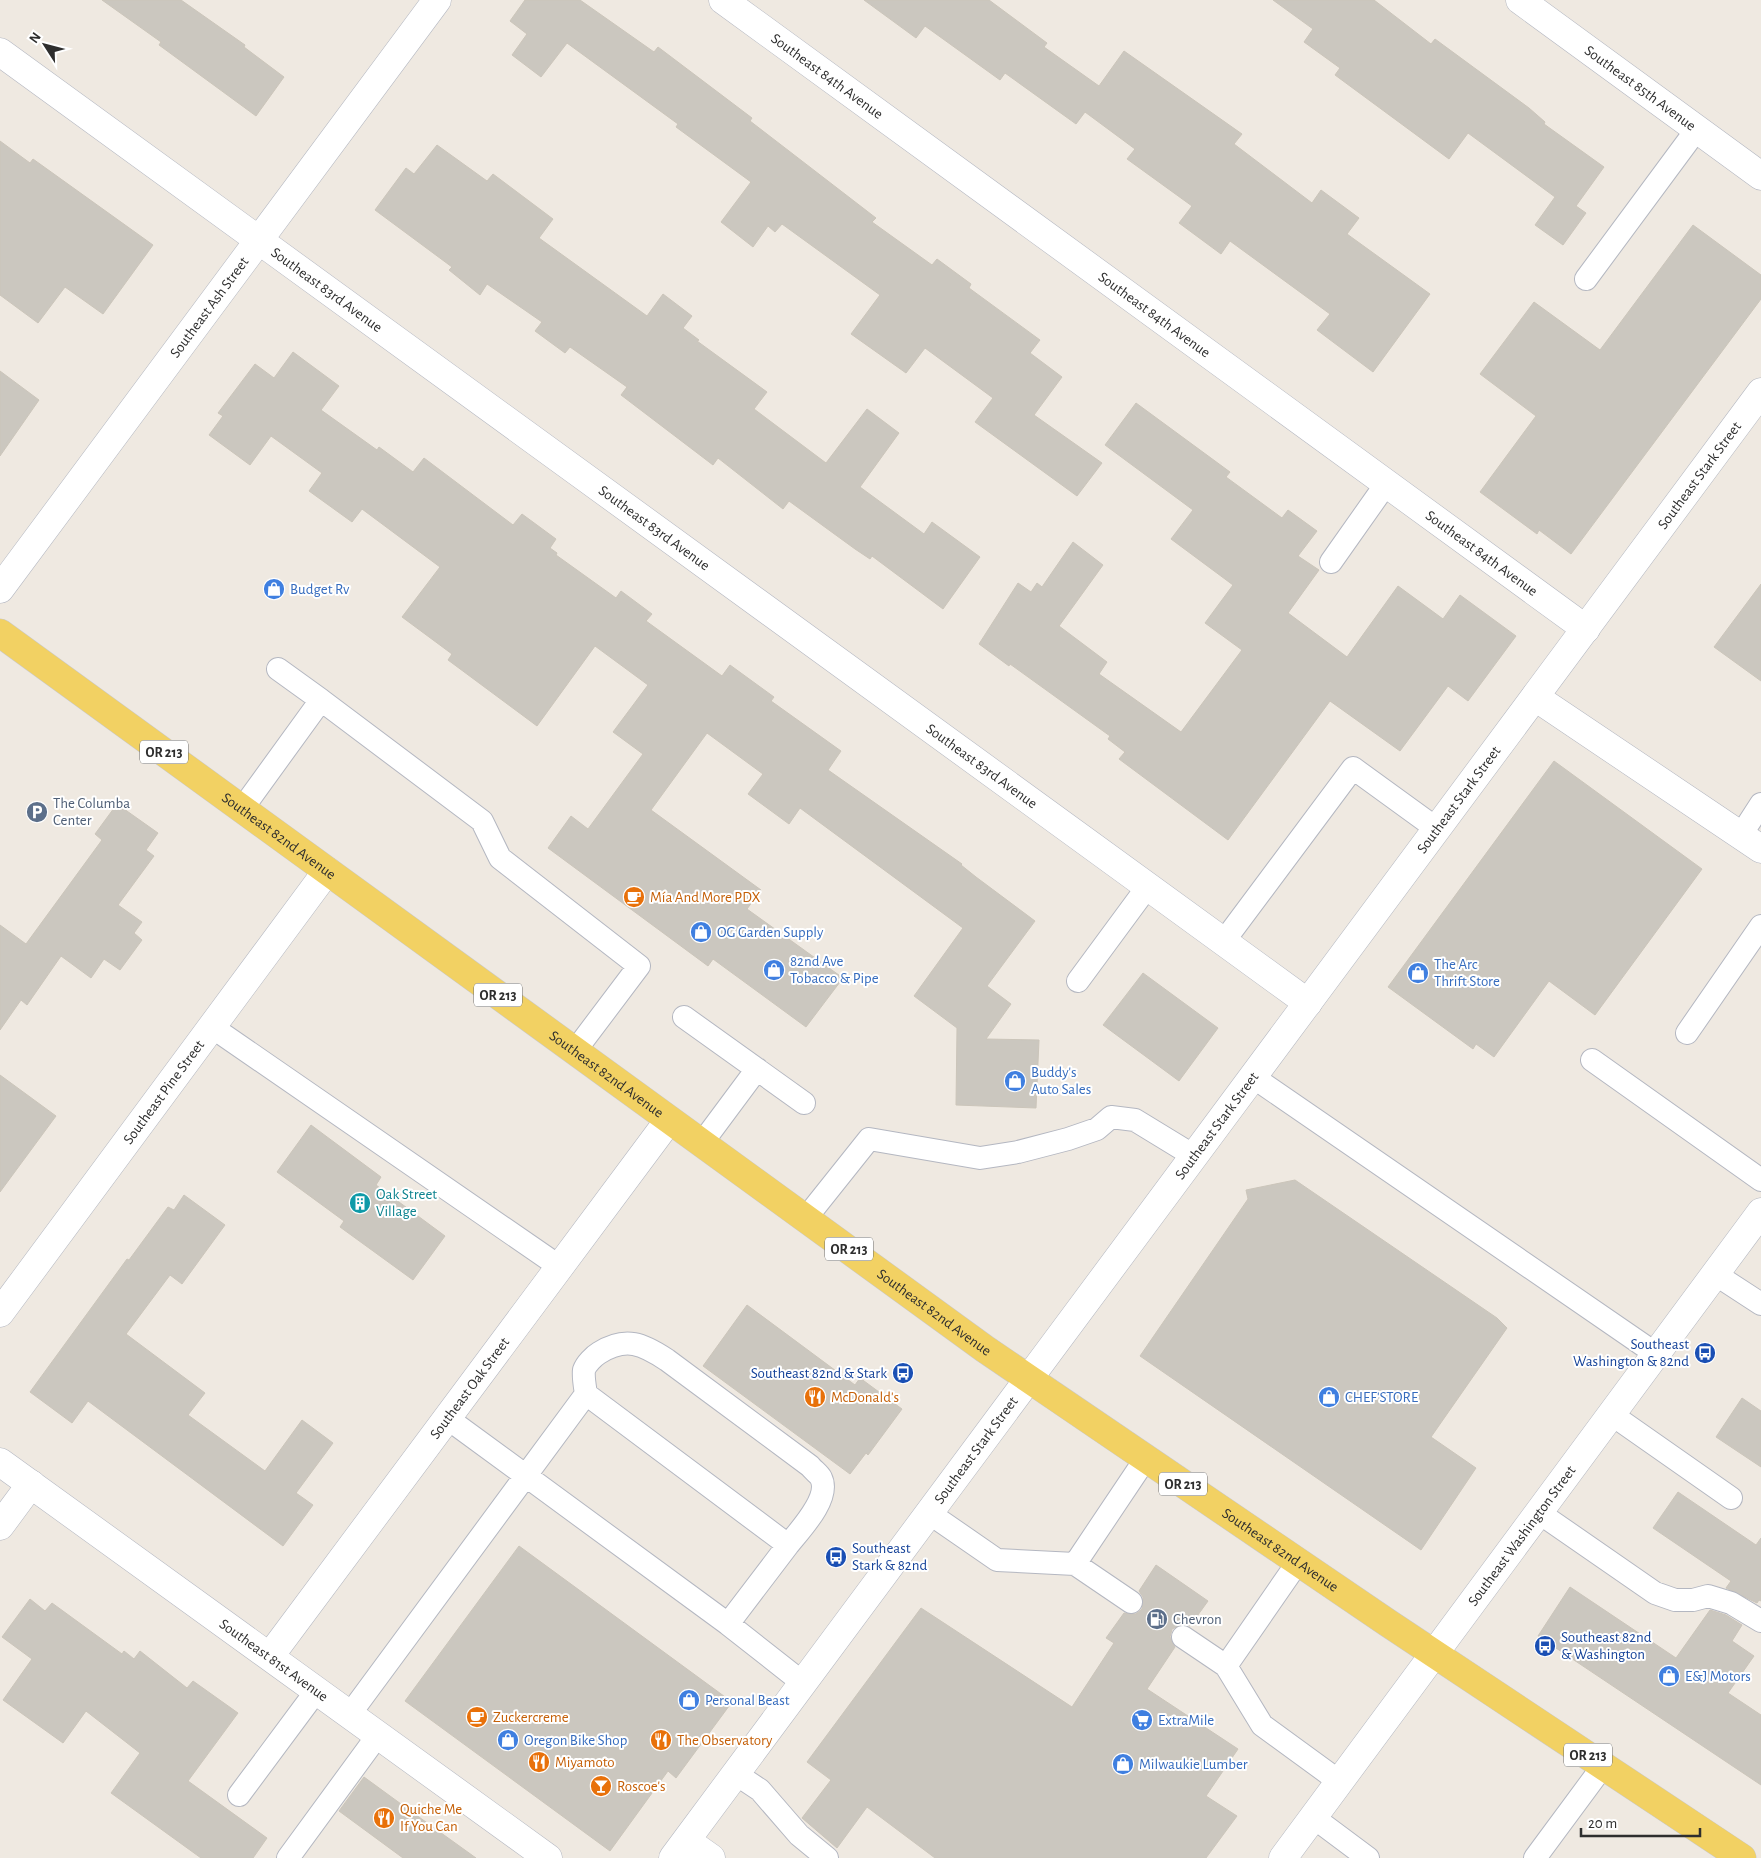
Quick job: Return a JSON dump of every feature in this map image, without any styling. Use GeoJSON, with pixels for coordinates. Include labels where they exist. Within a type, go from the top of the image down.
{"type":"FeatureCollection","features":[{"type":"Feature","properties":{"kind":"main road","name":"Southeast 82nd Avenue"},"geometry":{"type":"LineString","coordinates":[[0,633],[1028,1379],[1433,1653],[1742,1858]]}},
{"type":"Feature","properties":{"kind":"street","name":"Southeast Ash Street"},"geometry":{"type":"LineString","coordinates":[[0,590],[437,0]]}},
{"type":"Feature","properties":{"kind":"street","name":"Southeast 84th Avenue"},"geometry":{"type":"LineString","coordinates":[[723,0],[1586,629]]}},
{"type":"Feature","properties":{"kind":"street","name":"Southeast 85th Avenue"},"geometry":{"type":"LineString","coordinates":[[1520,0],[1761,176]]}},
{"type":"Feature","properties":{"kind":"street","name":"Southeast 83rd Avenue"},"geometry":{"type":"LineString","coordinates":[[0,52],[1308,1002]]}},
{"type":"Feature","properties":{"kind":"street","name":"Southeast Stark Street"},"geometry":{"type":"LineString","coordinates":[[680,1849],[1761,392]]}},
{"type":"Feature","properties":{"kind":"street"},"geometry":{"type":"LineString","coordinates":[[1535,697],[1751,842]]}},
{"type":"Feature","properties":{"kind":"street","name":"Southeast Pine Street"},"geometry":{"type":"LineString","coordinates":[[0,1313],[328,871]]}},
{"type":"Feature","properties":{"kind":"street","name":"Southeast Oak Street"},"geometry":{"type":"LineString","coordinates":[[270,1656],[669,1120]]}},
{"type":"Feature","properties":{"kind":"street","name":"Southeast Washington Street"},"geometry":{"type":"LineString","coordinates":[[1282,1858],[1761,1212]]}},
{"type":"Feature","properties":{"kind":"street","name":"Southeast 81st Avenue"},"geometry":{"type":"LineString","coordinates":[[0,1462],[548,1858]]}},
{"type":"Feature","properties":{"kind":"street"},"geometry":{"type":"LineString","coordinates":[[0,1526],[31,1484]]}},
{"type":"Feature","properties":{"kind":"street"},"geometry":{"type":"LineString","coordinates":[[680,1849],[711,1858]]}},
{"type":"Feature","properties":{"kind":"lane"},"geometry":{"type":"LineString","coordinates":[[1586,279],[1697,129]]}},
{"type":"Feature","properties":{"kind":"lane"},"geometry":{"type":"LineString","coordinates":[[1331,562],[1386,484]]}},
{"type":"Feature","properties":{"kind":"lane"},"geometry":{"type":"LineString","coordinates":[[278,669],[482,821],[500,858],[639,966],[575,1051]]}},
{"type":"Feature","properties":{"kind":"lane"},"geometry":{"type":"LineString","coordinates":[[242,808],[321,700]]}},
{"type":"Feature","properties":{"kind":"lane"},"geometry":{"type":"LineString","coordinates":[[1224,942],[1353,768],[1437,830]]}},
{"type":"Feature","properties":{"kind":"lane"},"geometry":{"type":"LineString","coordinates":[[1751,842],[1761,804]]}},
{"type":"Feature","properties":{"kind":"lane"},"geometry":{"type":"LineString","coordinates":[[1078,981],[1148,886]]}},
{"type":"Feature","properties":{"kind":"lane"},"geometry":{"type":"LineString","coordinates":[[1687,1033],[1761,926]]}},
{"type":"Feature","properties":{"kind":"lane"},"geometry":{"type":"LineString","coordinates":[[684,1017],[804,1103]]}},
{"type":"Feature","properties":{"kind":"lane"},"geometry":{"type":"LineString","coordinates":[[212,1027],[560,1267]]}},
{"type":"Feature","properties":{"kind":"lane"},"geometry":{"type":"LineString","coordinates":[[1592,1060],[1761,1180]]}},
{"type":"Feature","properties":{"kind":"lane"},"geometry":{"type":"LineString","coordinates":[[702,1143],[756,1069]]}},
{"type":"Feature","properties":{"kind":"lane"},"geometry":{"type":"LineString","coordinates":[[1253,1077],[1656,1354]]}},
{"type":"Feature","properties":{"kind":"lane"},"geometry":{"type":"LineString","coordinates":[[806,1218],[869,1139],[980,1158],[1018,1152],[1068,1139],[1097,1128],[1111,1117],[1135,1120],[1194,1156]]}},
{"type":"Feature","properties":{"kind":"lane"},"geometry":{"type":"LineString","coordinates":[[1715,1274],[1761,1304]]}},
{"type":"Feature","properties":{"kind":"lane"},"geometry":{"type":"LineString","coordinates":[[350,1714],[586,1394],[584,1370],[594,1356],[620,1343],[638,1344],[667,1360],[810,1466],[821,1478],[822,1490],[816,1510],[728,1624]]}},
{"type":"Feature","properties":{"kind":"lane"},"geometry":{"type":"LineString","coordinates":[[586,1394],[788,1545]]}},
{"type":"Feature","properties":{"kind":"lane"},"geometry":{"type":"LineString","coordinates":[[1611,1414],[1731,1498]]}},
{"type":"Feature","properties":{"kind":"lane"},"geometry":{"type":"LineString","coordinates":[[446,1418],[524,1477],[728,1624],[803,1683]]}},
{"type":"Feature","properties":{"kind":"lane"},"geometry":{"type":"LineString","coordinates":[[1075,1564],[1146,1458]]}},
{"type":"Feature","properties":{"kind":"lane"},"geometry":{"type":"LineString","coordinates":[[1538,1512],[1655,1592],[1675,1600],[1693,1600],[1708,1596],[1730,1603],[1761,1621]]}},
{"type":"Feature","properties":{"kind":"lane"},"geometry":{"type":"LineString","coordinates":[[929,1513],[998,1560],[1075,1564],[1131,1602]]}},
{"type":"Feature","properties":{"kind":"lane"},"geometry":{"type":"LineString","coordinates":[[1226,1666],[1298,1562]]}},
{"type":"Feature","properties":{"kind":"lane"},"geometry":{"type":"LineString","coordinates":[[1183,1637],[1226,1666],[1262,1725],[1340,1782]]}},
{"type":"Feature","properties":{"kind":"lane"},"geometry":{"type":"LineString","coordinates":[[239,1795],[316,1690]]}},
{"type":"Feature","properties":{"kind":"lane"},"geometry":{"type":"LineString","coordinates":[[288,1858],[378,1735]]}},
{"type":"Feature","properties":{"kind":"lane"},"geometry":{"type":"LineString","coordinates":[[1535,1858],[1603,1766]]}},
{"type":"Feature","properties":{"kind":"lane"},"geometry":{"type":"LineString","coordinates":[[736,1774],[760,1790],[799,1835],[827,1858]]}},
{"type":"Feature","properties":{"kind":"lane"},"geometry":{"type":"LineString","coordinates":[[1313,1817],[1368,1858]]}},
{"type":"Feature","properties":{"kind":"building"},"geometry":{"type":"Polygon","coordinates":[[[102,0],[181,0],[245,45],[244,47],[284,77],[256,116],[159,45],[161,42],[102,0]]]}},
{"type":"Feature","properties":{"kind":"building"},"geometry":{"type":"Polygon","coordinates":[[[525,0],[580,0],[654,52],[658,47],[752,118],[750,121],[876,218],[872,222],[932,265],[937,259],[971,284],[969,288],[1040,340],[1030,353],[1062,377],[1034,415],[1102,463],[1077,496],[975,422],[993,398],[925,348],[906,373],[851,334],[880,295],[782,224],[775,232],[768,226],[753,247],[721,222],[751,182],[676,127],[678,124],[567,43],[541,77],[512,55],[527,34],[510,21],[525,0]]]}},
{"type":"Feature","properties":{"kind":"building"},"geometry":{"type":"Polygon","coordinates":[[[864,0],[989,0],[1047,43],[1044,47],[1099,86],[1124,51],[1242,134],[1234,144],[1312,203],[1321,190],[1359,218],[1347,234],[1430,294],[1373,372],[1317,330],[1330,314],[1230,241],[1221,254],[1179,223],[1192,206],[1127,159],[1135,149],[1085,112],[1076,124],[1005,73],[1000,80],[925,26],[916,38],[864,0]]]}},
{"type":"Feature","properties":{"kind":"building"},"geometry":{"type":"Polygon","coordinates":[[[1273,0],[1374,0],[1431,44],[1435,39],[1529,108],[1545,122],[1544,124],[1604,167],[1576,206],[1586,213],[1563,245],[1535,225],[1555,197],[1468,133],[1449,159],[1335,75],[1340,68],[1304,42],[1313,29],[1273,0]]]}},
{"type":"Feature","properties":{"kind":"building"},"geometry":{"type":"Polygon","coordinates":[[[0,141],[30,163],[33,159],[153,245],[103,314],[65,287],[38,323],[0,295],[0,141]]]}},
{"type":"Feature","properties":{"kind":"building"},"geometry":{"type":"Polygon","coordinates":[[[437,145],[487,181],[493,174],[553,219],[539,238],[647,316],[663,294],[692,316],[683,328],[699,340],[697,341],[767,392],[754,409],[826,463],[867,409],[899,433],[860,487],[924,534],[932,522],[980,557],[943,609],[872,556],[870,559],[789,501],[783,509],[718,458],[713,465],[621,395],[627,387],[570,347],[565,353],[535,331],[542,322],[487,284],[480,295],[449,270],[452,267],[375,210],[406,168],[414,174],[437,145]]]}},
{"type":"Feature","properties":{"kind":"building"},"geometry":{"type":"Polygon","coordinates":[[[1693,225],[1761,275],[1761,299],[1571,554],[1539,530],[1537,534],[1480,492],[1536,416],[1480,374],[1534,302],[1600,350],[1693,225]]]}},
{"type":"Feature","properties":{"kind":"building"},"geometry":{"type":"Polygon","coordinates":[[[293,352],[339,386],[321,410],[377,450],[379,447],[413,472],[424,458],[513,525],[522,514],[556,539],[550,548],[557,553],[556,555],[616,598],[621,591],[652,614],[646,621],[722,676],[730,665],[774,697],[771,701],[841,751],[828,770],[962,864],[976,877],[1035,921],[987,986],[1011,1004],[986,1039],[1039,1040],[1036,1108],[956,1105],[957,1028],[914,996],[963,928],[800,808],[789,824],[748,794],[763,774],[707,733],[651,810],[761,890],[747,909],[843,978],[806,1027],[713,959],[708,966],[548,848],[571,816],[588,829],[643,754],[613,732],[648,685],[595,646],[537,726],[448,660],[452,654],[402,617],[440,567],[362,509],[352,522],[309,491],[322,473],[271,436],[250,465],[209,435],[223,416],[218,413],[255,364],[274,378],[293,352]]]}},
{"type":"Feature","properties":{"kind":"building"},"geometry":{"type":"Polygon","coordinates":[[[0,371],[39,400],[0,456],[0,371]]]}},
{"type":"Feature","properties":{"kind":"building"},"geometry":{"type":"Polygon","coordinates":[[[1136,403],[1230,472],[1226,477],[1282,518],[1288,510],[1317,531],[1298,556],[1319,570],[1288,613],[1347,657],[1398,586],[1443,619],[1460,595],[1516,636],[1468,701],[1448,686],[1400,751],[1330,701],[1228,840],[1119,759],[1125,752],[1108,739],[1110,736],[979,644],[1018,583],[1031,592],[1037,583],[1042,587],[1073,542],[1103,565],[1059,626],[1107,662],[1099,674],[1181,732],[1242,650],[1205,623],[1233,585],[1171,539],[1193,510],[1105,445],[1136,403]]]}},
{"type":"Feature","properties":{"kind":"building"},"geometry":{"type":"Polygon","coordinates":[[[1761,584],[1761,681],[1714,647],[1761,584]]]}},
{"type":"Feature","properties":{"kind":"building"},"geometry":{"type":"Polygon","coordinates":[[[1554,761],[1702,869],[1595,1015],[1549,981],[1494,1057],[1476,1044],[1473,1049],[1388,987],[1554,761]]]}},
{"type":"Feature","properties":{"kind":"building"},"geometry":{"type":"Polygon","coordinates":[[[117,804],[158,833],[146,850],[154,856],[118,905],[142,922],[134,933],[142,940],[120,970],[104,959],[91,978],[61,956],[27,1005],[21,1000],[0,1030],[0,925],[26,944],[102,840],[95,834],[117,804]]]}},
{"type":"Feature","properties":{"kind":"building"},"geometry":{"type":"Polygon","coordinates":[[[1143,973],[1218,1028],[1179,1081],[1103,1025],[1143,973]]]}},
{"type":"Feature","properties":{"kind":"building"},"geometry":{"type":"Polygon","coordinates":[[[0,1075],[56,1116],[0,1192],[0,1075]]]}},
{"type":"Feature","properties":{"kind":"building","name":"Oak Street Village"},"geometry":{"type":"Polygon","coordinates":[[[311,1125],[381,1177],[376,1185],[445,1236],[413,1280],[340,1227],[344,1221],[277,1172],[311,1125]]]}},
{"type":"Feature","properties":{"kind":"building","name":"CHEF'STORE"},"geometry":{"type":"Polygon","coordinates":[[[1295,1180],[1497,1318],[1507,1328],[1431,1437],[1476,1468],[1421,1550],[1140,1356],[1248,1199],[1246,1190],[1295,1180]]]}},
{"type":"Feature","properties":{"kind":"building"},"geometry":{"type":"Polygon","coordinates":[[[184,1195],[225,1225],[182,1284],[170,1275],[126,1334],[205,1393],[188,1415],[265,1471],[302,1420],[333,1443],[296,1493],[313,1505],[283,1546],[88,1401],[72,1423],[30,1392],[127,1259],[129,1260],[168,1207],[174,1210],[184,1195]]]}},
{"type":"Feature","properties":{"kind":"building","name":"McDonald's"},"geometry":{"type":"Polygon","coordinates":[[[747,1305],[855,1385],[860,1378],[902,1409],[868,1455],[866,1453],[850,1474],[703,1366],[747,1305]]]}},
{"type":"Feature","properties":{"kind":"building"},"geometry":{"type":"Polygon","coordinates":[[[1742,1398],[1761,1411],[1761,1467],[1716,1437],[1742,1398]]]}},
{"type":"Feature","properties":{"kind":"building"},"geometry":{"type":"Polygon","coordinates":[[[1678,1492],[1756,1545],[1761,1538],[1761,1601],[1759,1600],[1757,1603],[1726,1588],[1731,1581],[1653,1528],[1678,1492]]]}},
{"type":"Feature","properties":{"kind":"building"},"geometry":{"type":"Polygon","coordinates":[[[519,1546],[732,1702],[676,1778],[668,1771],[610,1851],[405,1701],[519,1546]]]}},
{"type":"Feature","properties":{"kind":"building"},"geometry":{"type":"Polygon","coordinates":[[[1156,1565],[1208,1601],[1190,1626],[1183,1624],[1172,1629],[1170,1637],[1175,1647],[1147,1689],[1238,1749],[1206,1796],[1237,1816],[1206,1858],[935,1858],[867,1807],[837,1848],[802,1818],[831,1780],[807,1762],[921,1608],[1072,1707],[1114,1643],[1106,1638],[1124,1613],[1136,1614],[1142,1609],[1143,1597],[1139,1591],[1156,1565]]]}},
{"type":"Feature","properties":{"kind":"building","name":"E&J Motors"},"geometry":{"type":"Polygon","coordinates":[[[1570,1587],[1676,1658],[1710,1610],[1726,1615],[1742,1625],[1732,1641],[1754,1656],[1728,1693],[1761,1715],[1761,1785],[1538,1636],[1570,1587]]]}},
{"type":"Feature","properties":{"kind":"building"},"geometry":{"type":"Polygon","coordinates":[[[30,1599],[45,1611],[52,1603],[122,1654],[124,1651],[134,1659],[140,1651],[187,1688],[193,1681],[238,1713],[188,1781],[267,1838],[253,1858],[201,1858],[111,1793],[140,1753],[86,1711],[63,1743],[3,1700],[32,1659],[2,1637],[30,1599]]]}},
{"type":"Feature","properties":{"kind":"building"},"geometry":{"type":"Polygon","coordinates":[[[364,1777],[476,1858],[403,1858],[339,1811],[364,1777]]]}},
{"type":"Feature","properties":{"kind":"place","name":"Budget Rv"},"geometry":{"type":"Point","coordinates":[274,589]}},
{"type":"Feature","properties":{"kind":"place","name":"The Columba Center"},"geometry":{"type":"Point","coordinates":[37,812]}},
{"type":"Feature","properties":{"kind":"place","name":"Mía And More PDX"},"geometry":{"type":"Point","coordinates":[634,897]}},
{"type":"Feature","properties":{"kind":"place","name":"OG Garden Supply"},"geometry":{"type":"Point","coordinates":[701,932]}},
{"type":"Feature","properties":{"kind":"place","name":"82nd Ave Tobacco & Pipe"},"geometry":{"type":"Point","coordinates":[774,970]}},
{"type":"Feature","properties":{"kind":"place","name":"The Arc Thrift Store"},"geometry":{"type":"Point","coordinates":[1418,973]}},
{"type":"Feature","properties":{"kind":"place","name":"Buddy's Auto Sales"},"geometry":{"type":"Point","coordinates":[1015,1081]}},
{"type":"Feature","properties":{"kind":"place","name":"Oak Street Village"},"geometry":{"type":"Point","coordinates":[360,1203]}},
{"type":"Feature","properties":{"kind":"place","name":"Southeast Washington & 82nd"},"geometry":{"type":"Point","coordinates":[1705,1353]}},
{"type":"Feature","properties":{"kind":"place","name":"Southeast 82nd & Stark"},"geometry":{"type":"Point","coordinates":[903,1373]}},
{"type":"Feature","properties":{"kind":"place","name":"McDonald's"},"geometry":{"type":"Point","coordinates":[815,1397]}},
{"type":"Feature","properties":{"kind":"place","name":"CHEF'STORE"},"geometry":{"type":"Point","coordinates":[1329,1397]}},
{"type":"Feature","properties":{"kind":"place","name":"Southeast Stark & 82nd"},"geometry":{"type":"Point","coordinates":[836,1557]}},
{"type":"Feature","properties":{"kind":"place","name":"Chevron"},"geometry":{"type":"Point","coordinates":[1157,1619]}},
{"type":"Feature","properties":{"kind":"place","name":"Southeast 82nd & Washington"},"geometry":{"type":"Point","coordinates":[1545,1646]}},
{"type":"Feature","properties":{"kind":"place","name":"E&J Motors"},"geometry":{"type":"Point","coordinates":[1669,1676]}},
{"type":"Feature","properties":{"kind":"place","name":"Personal Beast"},"geometry":{"type":"Point","coordinates":[689,1700]}},
{"type":"Feature","properties":{"kind":"place","name":"Zuckercreme"},"geometry":{"type":"Point","coordinates":[477,1717]}},
{"type":"Feature","properties":{"kind":"place","name":"ExtraMile"},"geometry":{"type":"Point","coordinates":[1142,1720]}},
{"type":"Feature","properties":{"kind":"place","name":"Oregon Bike Shop"},"geometry":{"type":"Point","coordinates":[508,1740]}},
{"type":"Feature","properties":{"kind":"place","name":"The Observatory"},"geometry":{"type":"Point","coordinates":[661,1740]}},
{"type":"Feature","properties":{"kind":"place","name":"Miyamoto"},"geometry":{"type":"Point","coordinates":[539,1762]}},
{"type":"Feature","properties":{"kind":"place","name":"Milwaukie Lumber"},"geometry":{"type":"Point","coordinates":[1123,1764]}},
{"type":"Feature","properties":{"kind":"place","name":"Roscoe's"},"geometry":{"type":"Point","coordinates":[601,1786]}},
{"type":"Feature","properties":{"kind":"place","name":"Quiche Me If You Can"},"geometry":{"type":"Point","coordinates":[384,1818]}}]}
